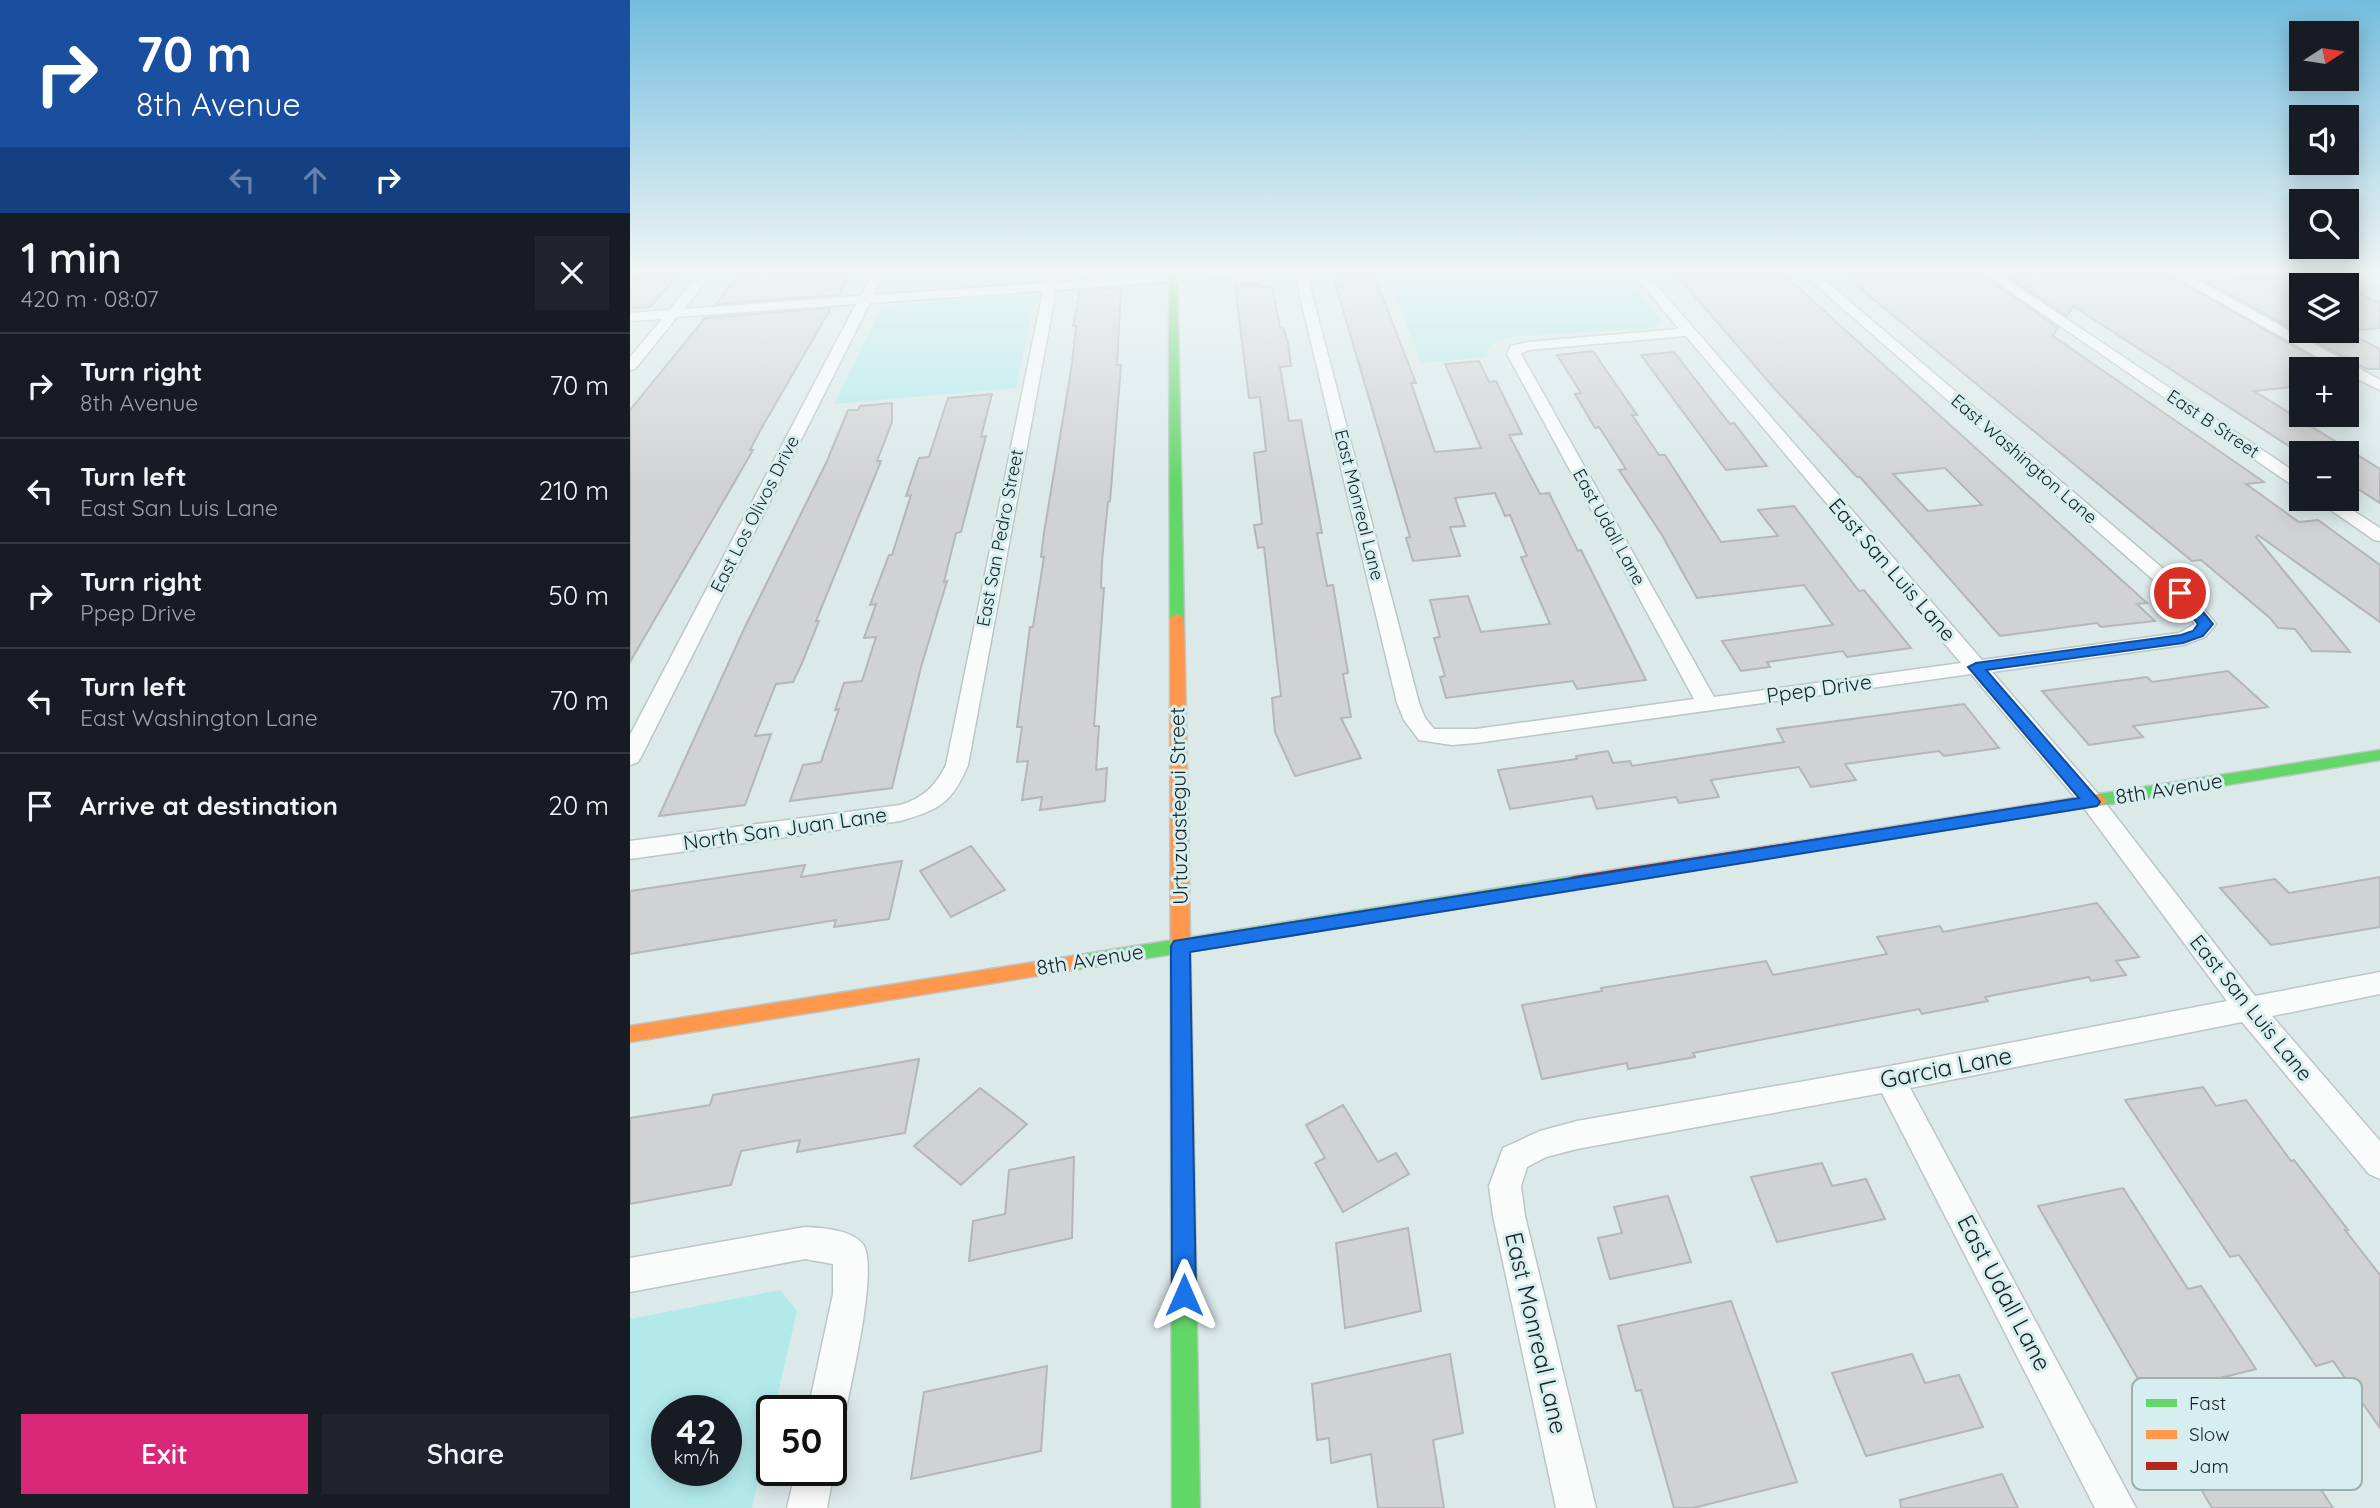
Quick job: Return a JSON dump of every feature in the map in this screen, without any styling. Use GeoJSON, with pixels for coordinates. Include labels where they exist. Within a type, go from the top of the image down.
{"type":"FeatureCollection","features":[{"type":"Feature","properties":{"kind":"main road","name":"Urtuzuastegui Street"},"geometry":{"type":"LineString","coordinates":[[1174,341],[1186,1508]]}},
{"type":"Feature","properties":{"kind":"main road","name":"8th Avenue"},"geometry":{"type":"LineString","coordinates":[[630,1034],[2380,755]]}},
{"type":"Feature","properties":{"kind":"street"},"geometry":{"type":"LineString","coordinates":[[630,366],[650,341]]}},
{"type":"Feature","properties":{"kind":"street","name":"East Los Olivos Drive"},"geometry":{"type":"LineString","coordinates":[[630,757],[845,341]]}},
{"type":"Feature","properties":{"kind":"street","name":"East San Pedro Street"},"geometry":{"type":"LineString","coordinates":[[937,799],[946,790],[957,765],[1040,341]]}},
{"type":"Feature","properties":{"kind":"street","name":"East Monreal Lane"},"geometry":{"type":"LineString","coordinates":[[1318,341],[1408,703],[1415,720],[1427,734]]}},
{"type":"Feature","properties":{"kind":"street","name":"East Udall Lane"},"geometry":{"type":"LineString","coordinates":[[1593,341],[1516,349],[1516,358],[1707,704]]}},
{"type":"Feature","properties":{"kind":"street","name":"East San Luis Lane"},"geometry":{"type":"LineString","coordinates":[[1696,341],[2092,802],[2248,1007],[2380,1164]]}},
{"type":"Feature","properties":{"kind":"street","name":"East Washington Lane"},"geometry":{"type":"LineString","coordinates":[[1888,341],[2180,593],[2206,624]]}},
{"type":"Feature","properties":{"kind":"street","name":"East B Street"},"geometry":{"type":"LineString","coordinates":[[2091,341],[2289,475]]}},
{"type":"Feature","properties":{"kind":"street"},"geometry":{"type":"LineString","coordinates":[[2299,341],[2380,386]]}},
{"type":"Feature","properties":{"kind":"street"},"geometry":{"type":"LineString","coordinates":[[2342,511],[2380,536]]}},
{"type":"Feature","properties":{"kind":"street","name":"Ppep Drive"},"geometry":{"type":"LineString","coordinates":[[1427,734],[1452,738],[1476,736],[2183,639],[2198,634],[2206,624]]}},
{"type":"Feature","properties":{"kind":"street","name":"North San Juan Lane"},"geometry":{"type":"LineString","coordinates":[[630,850],[900,813],[923,807],[937,799]]}},
{"type":"Feature","properties":{"kind":"street","name":"Garcia Lane"},"geometry":{"type":"LineString","coordinates":[[1514,1158],[1541,1145],[1577,1135],[1890,1079],[2380,983]]}},
{"type":"Feature","properties":{"kind":"street","name":"East Udall Lane"},"geometry":{"type":"LineString","coordinates":[[1890,1079],[2116,1508]]}},
{"type":"Feature","properties":{"kind":"street","name":"East Monreal Lane"},"geometry":{"type":"LineString","coordinates":[[1514,1158],[1505,1186],[1509,1216],[1576,1508]]}},
{"type":"Feature","properties":{"kind":"street"},"geometry":{"type":"LineString","coordinates":[[630,1275],[805,1243],[831,1245],[850,1255],[850,1294],[830,1395]]}},
{"type":"Feature","properties":{"kind":"street"},"geometry":{"type":"LineString","coordinates":[[807,1508],[812,1486]]}},
{"type":"Feature","properties":{"kind":"shaded area"},"geometry":{"type":"Polygon","coordinates":[[[865,341],[1026,341],[1016,388],[834,404],[865,341]]]}},
{"type":"Feature","properties":{"kind":"shaded area"},"geometry":{"type":"Polygon","coordinates":[[[1413,341],[1499,341],[1490,345],[1486,351],[1488,357],[1422,363],[1413,341]]]}},
{"type":"Feature","properties":{"kind":"shaded area"},"geometry":{"type":"Polygon","coordinates":[[[780,1290],[797,1311],[777,1395],[756,1395],[757,1486],[752,1508],[630,1508],[630,1319],[780,1290]]]}},
{"type":"Feature","properties":{"kind":"building"},"geometry":{"type":"Polygon","coordinates":[[[686,341],[812,341],[750,450],[753,450],[630,662],[630,410],[686,341]]]}},
{"type":"Feature","properties":{"kind":"building"},"geometry":{"type":"Polygon","coordinates":[[[1074,341],[1118,341],[1117,365],[1121,365],[1110,501],[1102,561],[1101,588],[1104,588],[1094,726],[1099,726],[1096,770],[1107,768],[1105,801],[1040,810],[1042,797],[1022,800],[1028,761],[1017,762],[1022,727],[1017,727],[1030,627],[1033,627],[1044,557],[1041,557],[1044,533],[1074,341]]]}},
{"type":"Feature","properties":{"kind":"building"},"geometry":{"type":"Polygon","coordinates":[[[1242,341],[1288,341],[1291,366],[1280,367],[1289,421],[1301,420],[1322,533],[1317,533],[1327,586],[1333,585],[1348,673],[1343,674],[1351,717],[1341,718],[1361,758],[1295,776],[1275,732],[1272,698],[1281,696],[1264,547],[1258,548],[1254,525],[1262,524],[1254,453],[1266,451],[1260,397],[1249,398],[1242,341]]]}},
{"type":"Feature","properties":{"kind":"building"},"geometry":{"type":"Polygon","coordinates":[[[1352,341],[1400,341],[1416,383],[1411,383],[1435,452],[1481,448],[1445,364],[1479,361],[1489,382],[1496,381],[1522,434],[1509,435],[1540,494],[1549,493],[1578,551],[1581,550],[1646,680],[1577,689],[1573,681],[1446,698],[1440,677],[1445,676],[1434,638],[1440,637],[1430,600],[1468,596],[1481,632],[1550,624],[1521,557],[1527,556],[1510,515],[1505,516],[1495,493],[1455,498],[1465,526],[1450,527],[1460,556],[1413,561],[1406,538],[1410,537],[1352,341]]]}},
{"type":"Feature","properties":{"kind":"building"},"geometry":{"type":"Polygon","coordinates":[[[1734,341],[1858,341],[2147,603],[2137,604],[2155,621],[2101,627],[2097,623],[2000,636],[1860,477],[1857,477],[1734,341]],[[1945,468],[1893,474],[1928,511],[1982,505],[1945,468]]]}},
{"type":"Feature","properties":{"kind":"building"},"geometry":{"type":"Polygon","coordinates":[[[1925,341],[2061,341],[2264,482],[2246,484],[2299,522],[2318,520],[2380,565],[2380,622],[2258,535],[2256,537],[2350,652],[2312,651],[2295,629],[2278,628],[2270,618],[2201,560],[2192,561],[1925,341]]]}},
{"type":"Feature","properties":{"kind":"building"},"geometry":{"type":"Polygon","coordinates":[[[2127,341],[2286,341],[2313,357],[2289,357],[2289,387],[2254,391],[2289,413],[2289,427],[2312,427],[2335,441],[2289,441],[2289,446],[2127,341]]]}},
{"type":"Feature","properties":{"kind":"building"},"geometry":{"type":"Polygon","coordinates":[[[2365,341],[2380,349],[2380,369],[2366,369],[2359,365],[2359,357],[2344,357],[2318,343],[2365,341]]]}},
{"type":"Feature","properties":{"kind":"building"},"geometry":{"type":"Polygon","coordinates":[[[1593,351],[1637,415],[1632,415],[1659,455],[1665,455],[1721,542],[1778,536],[1758,510],[1794,506],[1859,591],[1864,590],[1911,648],[1847,657],[1843,651],[1767,662],[1770,667],[1741,671],[1722,641],[1833,625],[1804,585],[1697,598],[1662,535],[1619,470],[1626,469],[1599,427],[1595,428],[1575,394],[1581,393],[1557,355],[1593,351]]]}},
{"type":"Feature","properties":{"kind":"building"},"geometry":{"type":"Polygon","coordinates":[[[1674,352],[1730,424],[1734,423],[1767,466],[1726,470],[1641,355],[1674,352]]]}},
{"type":"Feature","properties":{"kind":"building"},"geometry":{"type":"Polygon","coordinates":[[[992,394],[981,437],[986,436],[961,532],[956,533],[944,582],[947,581],[921,667],[892,788],[790,801],[803,765],[821,762],[839,709],[835,710],[844,683],[862,681],[876,637],[864,638],[876,604],[870,605],[889,555],[892,555],[911,495],[906,496],[919,458],[929,457],[948,398],[992,394]]]}},
{"type":"Feature","properties":{"kind":"building"},"geometry":{"type":"Polygon","coordinates":[[[892,403],[892,422],[877,461],[881,461],[816,621],[819,621],[802,663],[793,682],[776,684],[755,736],[771,734],[745,805],[659,816],[744,629],[827,461],[848,410],[892,403]]]}},
{"type":"Feature","properties":{"kind":"building"},"geometry":{"type":"Polygon","coordinates":[[[2359,456],[2380,469],[2380,503],[2359,490],[2359,456]]]}},
{"type":"Feature","properties":{"kind":"building"},"geometry":{"type":"Polygon","coordinates":[[[2228,671],[2268,707],[2133,726],[2143,737],[2089,745],[2042,691],[2147,677],[2152,682],[2228,671]]]}},
{"type":"Feature","properties":{"kind":"building"},"geometry":{"type":"Polygon","coordinates":[[[1964,704],[1999,748],[1944,756],[1939,751],[1845,764],[1856,780],[1811,787],[1799,767],[1711,780],[1719,797],[1679,803],[1676,797],[1597,809],[1592,796],[1510,809],[1498,770],[1577,759],[1576,756],[1608,751],[1613,763],[1630,761],[1632,766],[1784,742],[1777,729],[1964,704]]]}},
{"type":"Feature","properties":{"kind":"building"},"geometry":{"type":"Polygon","coordinates":[[[971,846],[1005,890],[951,917],[920,871],[971,846]]]}},
{"type":"Feature","properties":{"kind":"building"},"geometry":{"type":"Polygon","coordinates":[[[902,861],[889,919],[834,927],[836,920],[630,954],[630,891],[805,865],[801,877],[902,861]]]}},
{"type":"Feature","properties":{"kind":"building"},"geometry":{"type":"Polygon","coordinates":[[[2380,877],[2380,927],[2271,945],[2220,888],[2275,879],[2289,893],[2380,877]]]}},
{"type":"Feature","properties":{"kind":"building"},"geometry":{"type":"Polygon","coordinates":[[[2097,903],[2139,957],[2116,961],[2126,975],[2091,981],[2089,977],[1985,997],[1988,1001],[1922,1014],[1919,1009],[1693,1053],[1695,1057],[1628,1069],[1627,1063],[1542,1079],[1522,1005],[1602,991],[1601,988],[1766,961],[1773,975],[1887,954],[1877,937],[1940,926],[1943,932],[2097,903]]]}},
{"type":"Feature","properties":{"kind":"building"},"geometry":{"type":"Polygon","coordinates":[[[919,1059],[905,1133],[797,1152],[800,1140],[741,1151],[731,1185],[630,1204],[630,1118],[710,1105],[713,1095],[919,1059]]]}},
{"type":"Feature","properties":{"kind":"building"},"geometry":{"type":"Polygon","coordinates":[[[2203,1087],[2216,1106],[2246,1100],[2291,1161],[2294,1160],[2380,1275],[2380,1428],[2362,1402],[2362,1378],[2345,1378],[2333,1361],[2316,1366],[2239,1255],[2230,1257],[2125,1100],[2203,1087]]]}},
{"type":"Feature","properties":{"kind":"building"},"geometry":{"type":"Polygon","coordinates":[[[980,1088],[1027,1124],[961,1185],[914,1146],[980,1088]]]}},
{"type":"Feature","properties":{"kind":"building"},"geometry":{"type":"Polygon","coordinates":[[[1343,1105],[1378,1162],[1396,1153],[1409,1174],[1343,1212],[1315,1163],[1325,1158],[1306,1125],[1343,1105]]]}},
{"type":"Feature","properties":{"kind":"building"},"geometry":{"type":"Polygon","coordinates":[[[1074,1157],[1072,1238],[969,1261],[973,1221],[1005,1214],[1009,1170],[1074,1157]]]}},
{"type":"Feature","properties":{"kind":"building"},"geometry":{"type":"Polygon","coordinates":[[[1822,1163],[1832,1186],[1866,1179],[1885,1219],[1777,1242],[1751,1177],[1822,1163]]]}},
{"type":"Feature","properties":{"kind":"building"},"geometry":{"type":"Polygon","coordinates":[[[2123,1188],[2188,1289],[2201,1286],[2256,1369],[2220,1378],[2138,1378],[2038,1206],[2123,1188]]]}},
{"type":"Feature","properties":{"kind":"building"},"geometry":{"type":"Polygon","coordinates":[[[1668,1196],[1691,1262],[1610,1279],[1598,1238],[1622,1233],[1614,1207],[1668,1196]]]}},
{"type":"Feature","properties":{"kind":"building"},"geometry":{"type":"Polygon","coordinates":[[[1408,1228],[1421,1311],[1345,1328],[1336,1243],[1408,1228]]]}},
{"type":"Feature","properties":{"kind":"building"},"geometry":{"type":"Polygon","coordinates":[[[1731,1301],[1797,1482],[1693,1508],[1674,1508],[1641,1390],[1636,1391],[1618,1326],[1731,1301]]]}},
{"type":"Feature","properties":{"kind":"building"},"geometry":{"type":"Polygon","coordinates":[[[1450,1354],[1463,1433],[1433,1440],[1444,1508],[1378,1508],[1371,1454],[1331,1463],[1329,1438],[1317,1440],[1312,1384],[1450,1354]]]}},
{"type":"Feature","properties":{"kind":"building"},"geometry":{"type":"Polygon","coordinates":[[[1912,1354],[1925,1383],[1959,1375],[1983,1427],[1866,1456],[1832,1373],[1912,1354]]]}},
{"type":"Feature","properties":{"kind":"building"},"geometry":{"type":"Polygon","coordinates":[[[1047,1366],[1041,1451],[911,1479],[924,1392],[1047,1366]]]}},
{"type":"Feature","properties":{"kind":"building"},"geometry":{"type":"Polygon","coordinates":[[[2002,1474],[2018,1508],[1901,1508],[1900,1500],[2002,1474]]]}},
{"type":"Feature","properties":{"kind":"building"},"geometry":{"type":"Polygon","coordinates":[[[2202,1490],[2321,1490],[2333,1508],[2212,1508],[2202,1490]]]}},
{"type":"Feature","properties":{"kind":"traffic: fast"},"geometry":{"type":"LineString","coordinates":[[1174,341],[1177,618]]}},
{"type":"Feature","properties":{"kind":"traffic: fast"},"geometry":{"type":"LineString","coordinates":[[2099,800],[2380,755]]}},
{"type":"Feature","properties":{"kind":"traffic: fast"},"geometry":{"type":"LineString","coordinates":[[1073,963],[1574,883]]}},
{"type":"Feature","properties":{"kind":"traffic: fast"},"geometry":{"type":"LineString","coordinates":[[1182,1100],[1186,1508]]}},
{"type":"Feature","properties":{"kind":"traffic: slow"},"geometry":{"type":"LineString","coordinates":[[1177,618],[1182,1100]]}},
{"type":"Feature","properties":{"kind":"traffic: slow"},"geometry":{"type":"LineString","coordinates":[[1826,843],[2099,800]]}},
{"type":"Feature","properties":{"kind":"traffic: slow"},"geometry":{"type":"LineString","coordinates":[[630,1034],[1073,963]]}},
{"type":"Feature","properties":{"kind":"traffic: jam"},"geometry":{"type":"LineString","coordinates":[[1574,883],[1826,843]]}},
{"type":"Feature","properties":{"kind":"route"},"geometry":{"type":"LineString","coordinates":[[1184,1295],[1180,946],[2092,802],[1976,667],[2183,639],[2198,634],[2206,624],[2180,593]]}}]}
